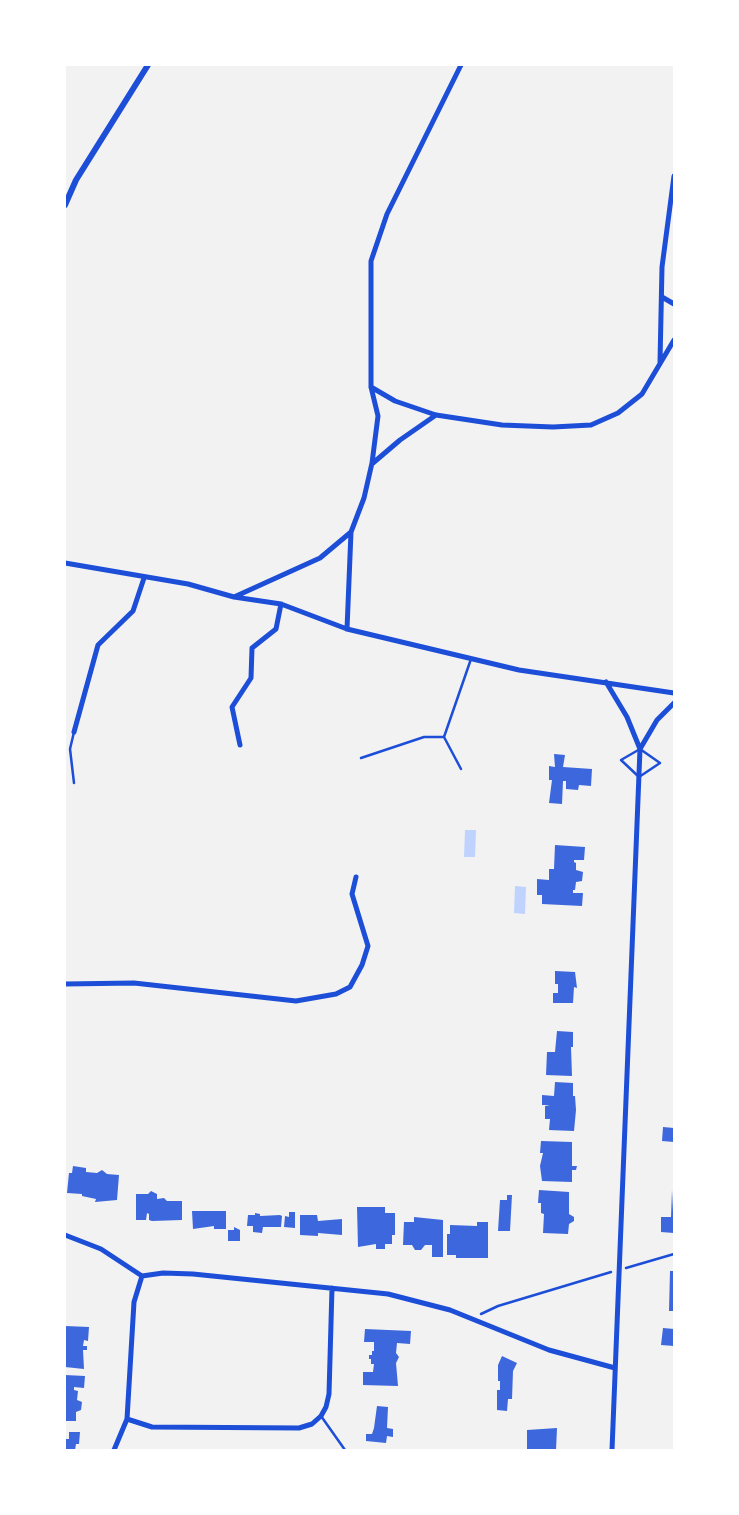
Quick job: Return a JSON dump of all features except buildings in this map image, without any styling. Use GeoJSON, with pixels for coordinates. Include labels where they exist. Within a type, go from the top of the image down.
{"type":"FeatureCollection","features":[{"type":"Feature","properties":{"kind":"street"},"geometry":{"type":"LineString","coordinates":[[65,205],[76,180],[148,65]]}},
{"type":"Feature","properties":{"kind":"street"},"geometry":{"type":"LineString","coordinates":[[347,629],[351,532],[364,498],[372,463],[378,416],[371,387],[371,262],[387,214],[461,65]]}},
{"type":"Feature","properties":{"kind":"street"},"geometry":{"type":"LineString","coordinates":[[660,362],[662,267],[674,176]]}},
{"type":"Feature","properties":{"kind":"street"},"geometry":{"type":"LineString","coordinates":[[662,297],[674,304]]}},
{"type":"Feature","properties":{"kind":"street"},"geometry":{"type":"LineString","coordinates":[[371,387],[395,402],[436,415],[502,425],[591,425],[618,413],[642,394],[674,340]]}},
{"type":"Feature","properties":{"kind":"street"},"geometry":{"type":"LineString","coordinates":[[372,463],[400,440],[436,415]]}},
{"type":"Feature","properties":{"kind":"street"},"geometry":{"type":"LineString","coordinates":[[234,597],[320,558],[351,532]]}},
{"type":"Feature","properties":{"kind":"street"},"geometry":{"type":"LineString","coordinates":[[65,564],[188,584],[234,597],[281,604],[347,629],[519,670],[674,693]]}},
{"type":"Feature","properties":{"kind":"street"},"geometry":{"type":"LineString","coordinates":[[74,732],[98,645],[133,611],[144,578]]}},
{"type":"Feature","properties":{"kind":"street"},"geometry":{"type":"LineString","coordinates":[[240,745],[232,707],[251,678],[252,648],[276,629],[281,604]]}},
{"type":"Feature","properties":{"kind":"street"},"geometry":{"type":"LineString","coordinates":[[606,682],[627,717],[640,749],[612,1450]]}},
{"type":"Feature","properties":{"kind":"street"},"geometry":{"type":"LineString","coordinates":[[640,749],[657,720],[674,702]]}},
{"type":"Feature","properties":{"kind":"street"},"geometry":{"type":"LineString","coordinates":[[65,984],[134,983],[296,1001],[336,994],[350,987],[362,964],[368,946],[352,894],[356,877]]}},
{"type":"Feature","properties":{"kind":"street"},"geometry":{"type":"LineString","coordinates":[[65,1235],[101,1249],[142,1276],[163,1273],[193,1274],[388,1294],[473,1318],[548,1350],[615,1368]]}},
{"type":"Feature","properties":{"kind":"street"},"geometry":{"type":"LineString","coordinates":[[114,1450],[127,1419],[134,1302],[142,1276]]}},
{"type":"Feature","properties":{"kind":"street"},"geometry":{"type":"LineString","coordinates":[[127,1419],[152,1427],[299,1428],[312,1424],[321,1416],[326,1407],[329,1394],[332,1288]]}},
{"type":"Feature","properties":{"kind":"lane"},"geometry":{"type":"LineString","coordinates":[[461,769],[444,737],[471,658]]}},
{"type":"Feature","properties":{"kind":"lane"},"geometry":{"type":"LineString","coordinates":[[74,732],[70,749],[74,783]]}},
{"type":"Feature","properties":{"kind":"lane"},"geometry":{"type":"LineString","coordinates":[[361,758],[424,737],[444,737]]}},
{"type":"Feature","properties":{"kind":"lane"},"geometry":{"type":"LineString","coordinates":[[321,1416],[345,1450]]}},
{"type":"Feature","properties":{"kind":"path"},"geometry":{"type":"LineString","coordinates":[[473,1318],[498,1306],[674,1254]]}},
{"type":"Feature","properties":{"kind":"water"},"geometry":{"type":"Polygon","coordinates":[[[465,830],[476,830],[475,857],[464,857],[465,830]]]}},
{"type":"Feature","properties":{"kind":"water"},"geometry":{"type":"Polygon","coordinates":[[[515,886],[526,887],[525,914],[514,913],[515,886]]]}}]}
